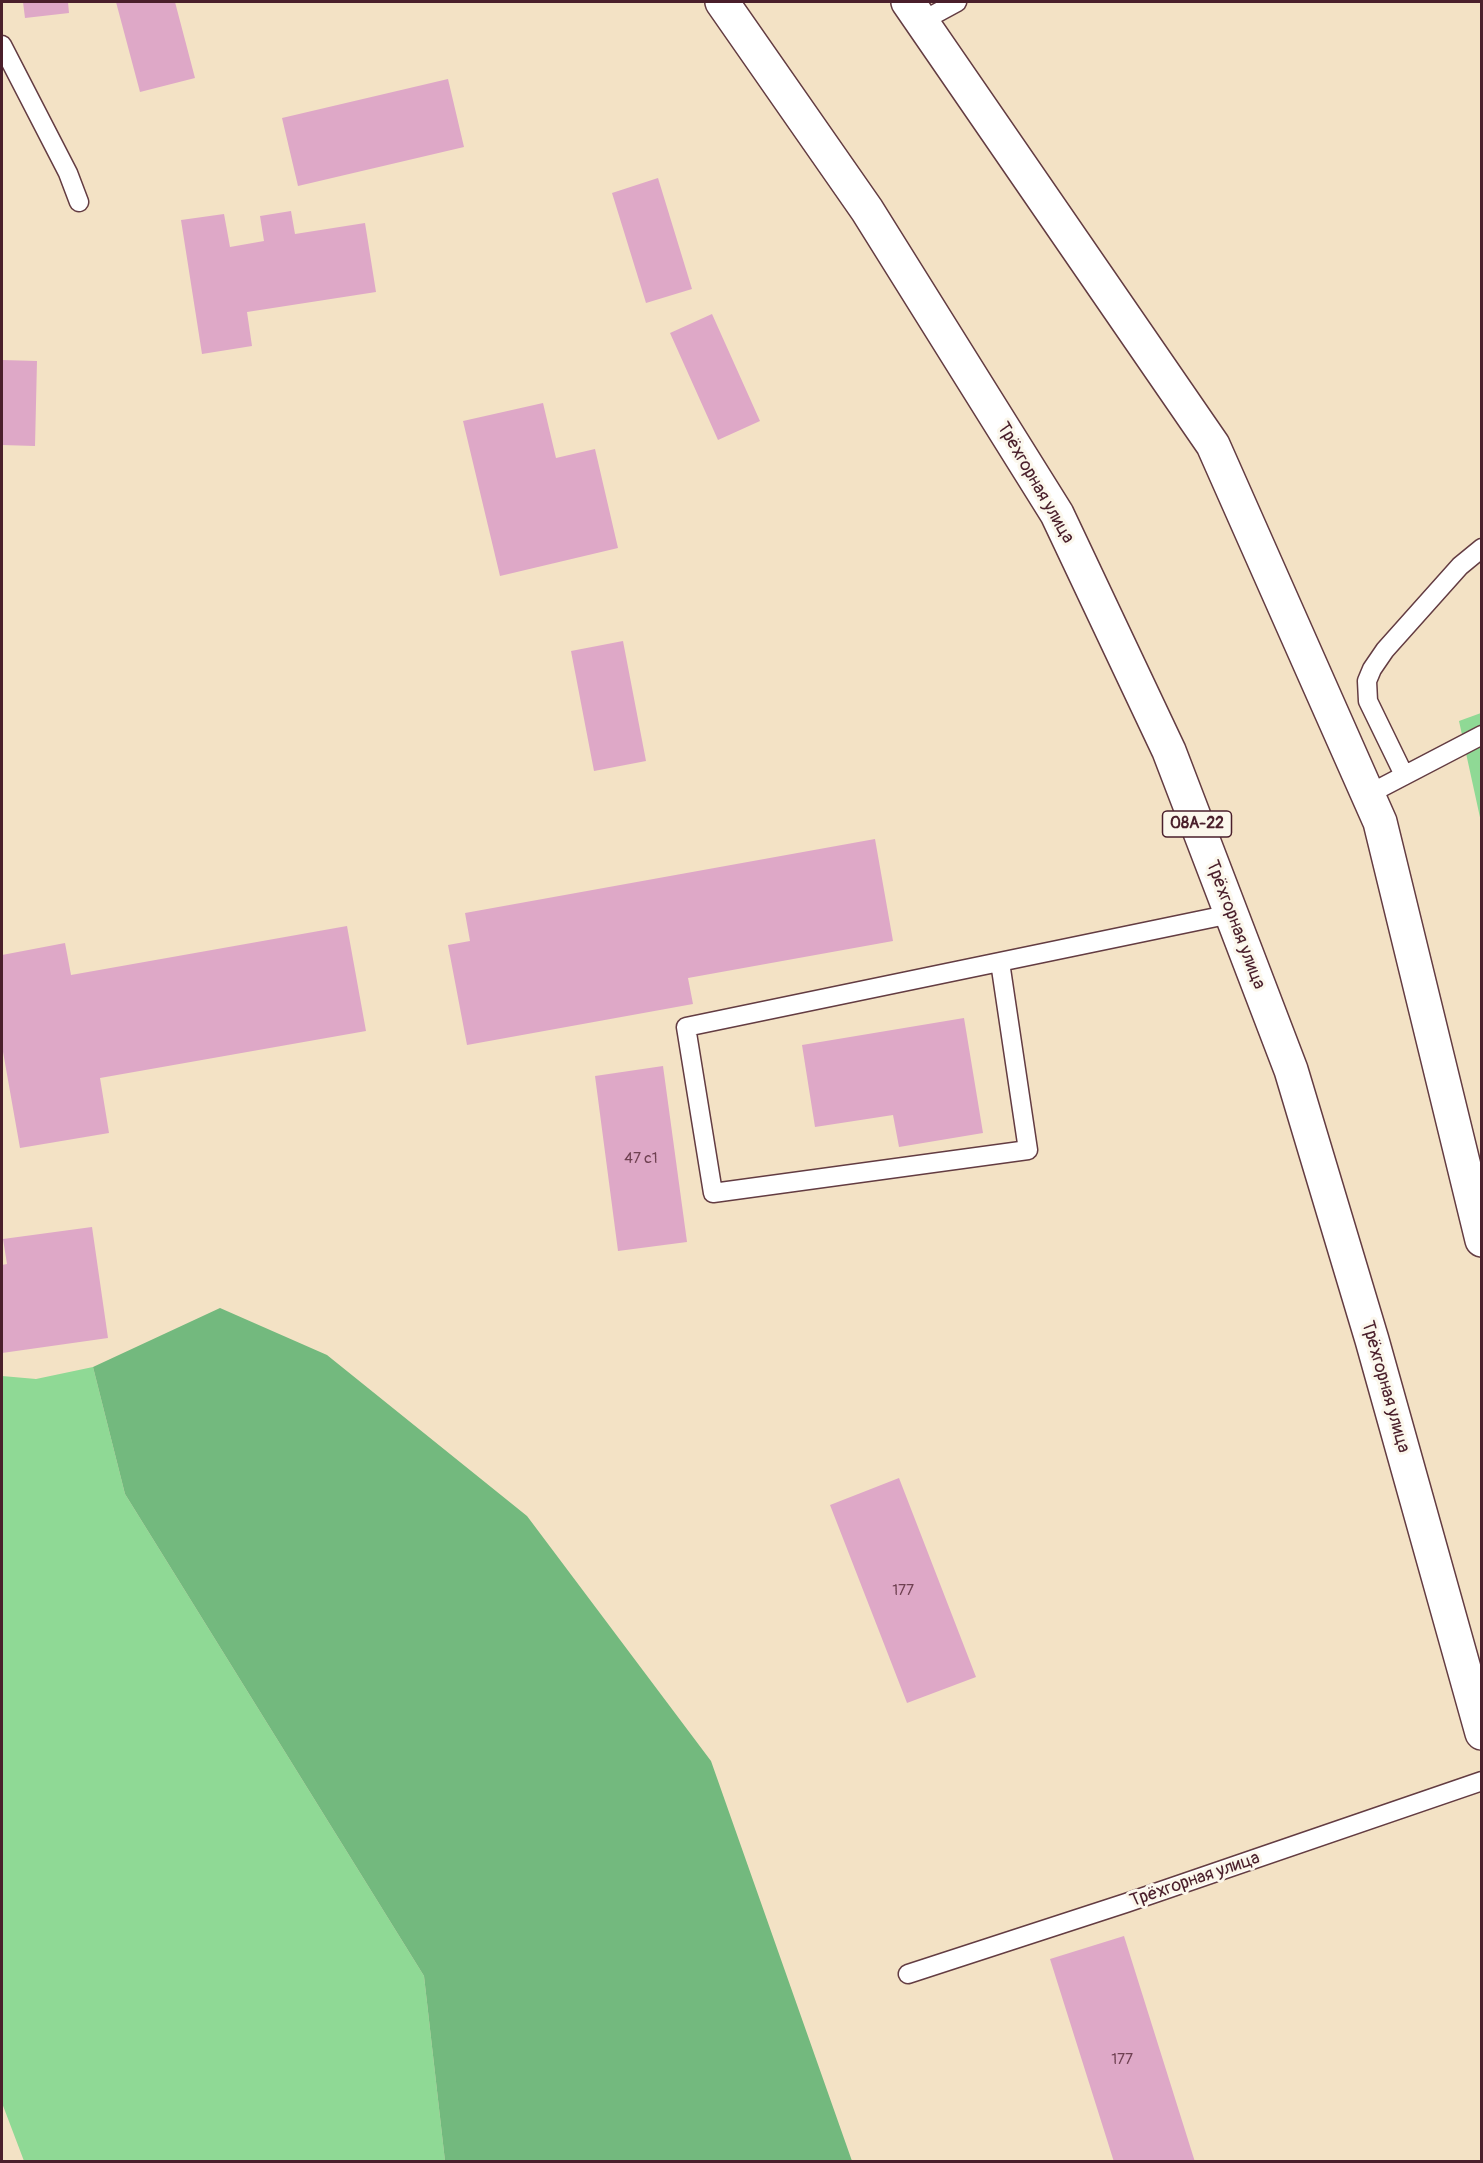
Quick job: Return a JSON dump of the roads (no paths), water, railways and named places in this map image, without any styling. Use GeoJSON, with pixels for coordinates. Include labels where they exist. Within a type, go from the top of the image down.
{"type":"FeatureCollection","features":[{"type":"Feature","properties":{"kind":"main road","name":"Трёхгорная улица"},"geometry":{"type":"LineString","coordinates":[[722,2],[867,210],[1057,514],[1169,751],[1294,1081],[1372,1340],[1482,1733]]}},
{"type":"Feature","properties":{"kind":"main road"},"geometry":{"type":"LineString","coordinates":[[915,11],[1213,445],[1380,822],[1482,1240]]}},
{"type":"Feature","properties":{"kind":"lane"},"geometry":{"type":"LineString","coordinates":[[915,11],[957,2]]}},
{"type":"Feature","properties":{"kind":"lane"},"geometry":{"type":"LineString","coordinates":[[2,45],[68,173],[79,202]]}},
{"type":"Feature","properties":{"kind":"lane"},"geometry":{"type":"LineString","coordinates":[[1404,775],[1368,701],[1367,681],[1385,650],[1460,566],[1482,548]]}},
{"type":"Feature","properties":{"kind":"lane"},"geometry":{"type":"LineString","coordinates":[[1367,795],[1482,735]]}},
{"type":"Feature","properties":{"kind":"lane"},"geometry":{"type":"LineString","coordinates":[[1000,962],[1028,1150],[713,1193],[686,1027],[1231,914]]}},
{"type":"Feature","properties":{"kind":"lane","name":"Трёхгорная улица"},"geometry":{"type":"LineString","coordinates":[[908,1974],[1126,1903],[1482,1781]]}}]}
